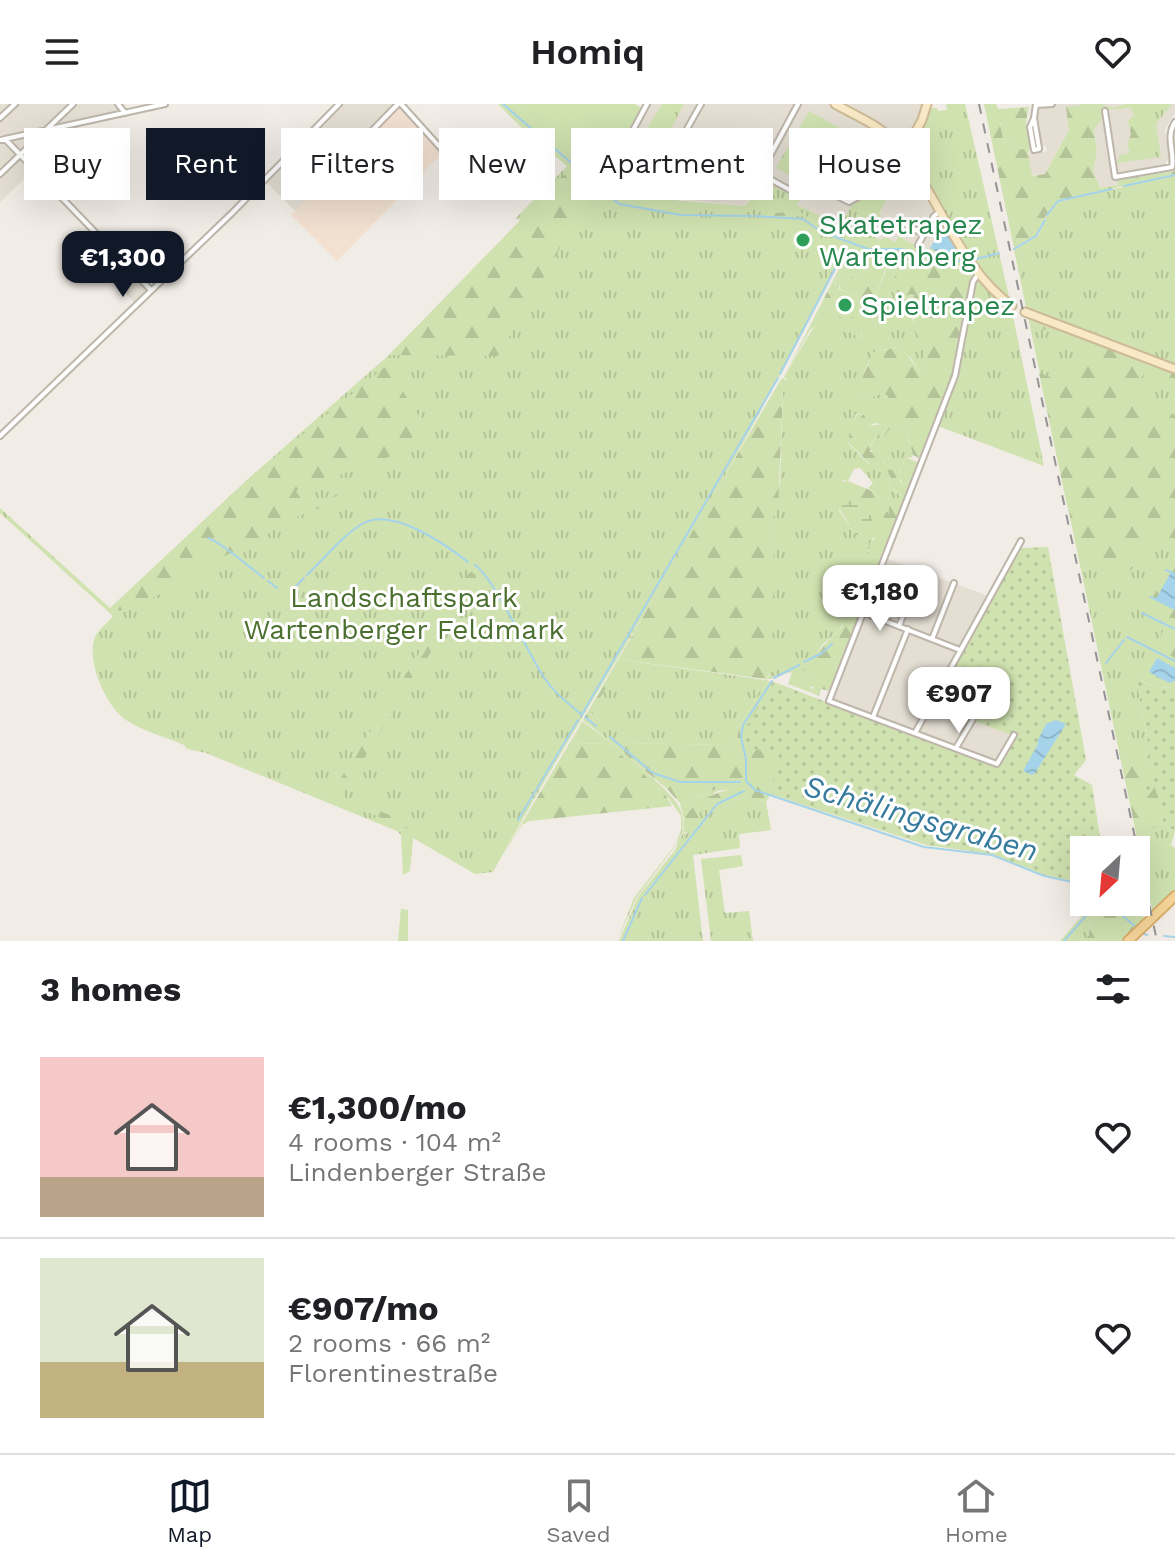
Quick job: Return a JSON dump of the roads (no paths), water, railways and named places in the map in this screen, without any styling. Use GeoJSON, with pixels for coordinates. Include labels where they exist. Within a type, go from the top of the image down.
{"type":"FeatureCollection","features":[{"type":"Feature","properties":{"kind":"main road"},"geometry":{"type":"LineString","coordinates":[[835,104],[877,128]]}},
{"type":"Feature","properties":{"kind":"main road"},"geometry":{"type":"LineString","coordinates":[[918,128],[927,104]]}},
{"type":"Feature","properties":{"kind":"main road"},"geometry":{"type":"LineString","coordinates":[[930,198],[978,274],[1012,306]]}},
{"type":"Feature","properties":{"kind":"main road"},"geometry":{"type":"LineString","coordinates":[[1025,312],[1175,369]]}},
{"type":"Feature","properties":{"kind":"main road"},"geometry":{"type":"LineString","coordinates":[[1128,941],[1175,896]]}},
{"type":"Feature","properties":{"kind":"street"},"geometry":{"type":"LineString","coordinates":[[0,118],[15,104]]}},
{"type":"Feature","properties":{"kind":"street"},"geometry":{"type":"LineString","coordinates":[[48,128],[73,104]]}},
{"type":"Feature","properties":{"kind":"street"},"geometry":{"type":"LineString","coordinates":[[118,104],[125,113]]}},
{"type":"Feature","properties":{"kind":"street"},"geometry":{"type":"LineString","coordinates":[[55,128],[165,104]]}},
{"type":"Feature","properties":{"kind":"street"},"geometry":{"type":"LineString","coordinates":[[315,128],[339,104]]}},
{"type":"Feature","properties":{"kind":"street"},"geometry":{"type":"LineString","coordinates":[[376,128],[400,104],[439,146]]}},
{"type":"Feature","properties":{"kind":"street"},"geometry":{"type":"LineString","coordinates":[[647,104],[625,145],[665,168],[701,104]]}},
{"type":"Feature","properties":{"kind":"street"},"geometry":{"type":"LineString","coordinates":[[773,149],[798,104]]}},
{"type":"Feature","properties":{"kind":"street"},"geometry":{"type":"LineString","coordinates":[[1034,118],[1039,149],[1034,150],[1030,127],[1036,105],[1052,104]]}},
{"type":"Feature","properties":{"kind":"street"},"geometry":{"type":"LineString","coordinates":[[1105,111],[1115,177],[1172,167],[1170,132],[1175,122]]}},
{"type":"Feature","properties":{"kind":"street"},"geometry":{"type":"LineString","coordinates":[[2,140],[24,135]]}},
{"type":"Feature","properties":{"kind":"street"},"geometry":{"type":"LineString","coordinates":[[2,140],[151,290]]}},
{"type":"Feature","properties":{"kind":"street"},"geometry":{"type":"LineString","coordinates":[[0,174],[24,151]]}},
{"type":"Feature","properties":{"kind":"street"},"geometry":{"type":"LineString","coordinates":[[693,158],[714,160],[761,182],[756,193],[745,195],[680,186],[693,158]]}},
{"type":"Feature","properties":{"kind":"street"},"geometry":{"type":"LineString","coordinates":[[0,436],[281,163]]}},
{"type":"Feature","properties":{"kind":"street"},"geometry":{"type":"LineString","coordinates":[[918,245],[939,212]]}},
{"type":"Feature","properties":{"kind":"street"},"geometry":{"type":"LineString","coordinates":[[905,224],[923,234]]}},
{"type":"Feature","properties":{"kind":"street"},"geometry":{"type":"LineString","coordinates":[[978,274],[973,282],[955,376],[829,701],[997,764],[1014,735]]}},
{"type":"Feature","properties":{"kind":"street"},"geometry":{"type":"LineString","coordinates":[[915,733],[1021,541]]}},
{"type":"Feature","properties":{"kind":"street"},"geometry":{"type":"LineString","coordinates":[[899,626],[921,570]]}},
{"type":"Feature","properties":{"kind":"street"},"geometry":{"type":"LineString","coordinates":[[932,639],[954,583]]}},
{"type":"Feature","properties":{"kind":"street"},"geometry":{"type":"LineString","coordinates":[[862,612],[960,650]]}},
{"type":"Feature","properties":{"kind":"street"},"geometry":{"type":"LineString","coordinates":[[873,717],[908,629]]}},
{"type":"Feature","properties":{"kind":"street"},"geometry":{"type":"LineString","coordinates":[[956,749],[973,719]]}},
{"type":"Feature","properties":{"kind":"water"},"geometry":{"type":"Polygon","coordinates":[[[945,228],[959,251],[947,257],[930,248],[945,228]]]}},
{"type":"Feature","properties":{"kind":"water"},"geometry":{"type":"Polygon","coordinates":[[[1171,572],[1175,574],[1175,609],[1156,599],[1171,572]]]}},
{"type":"Feature","properties":{"kind":"water"},"geometry":{"type":"Polygon","coordinates":[[[1157,658],[1175,668],[1175,681],[1169,683],[1149,672],[1157,658]]]}},
{"type":"Feature","properties":{"kind":"water"},"geometry":{"type":"Polygon","coordinates":[[[1056,720],[1066,724],[1035,773],[1032,775],[1023,771],[1046,724],[1056,720]]]}},
{"type":"Feature","properties":{"kind":"waterway"},"geometry":{"type":"LineString","coordinates":[[503,104],[619,204],[681,215],[751,216]]}},
{"type":"Feature","properties":{"kind":"waterway"},"geometry":{"type":"LineString","coordinates":[[1124,186],[1175,175]]}},
{"type":"Feature","properties":{"kind":"waterway"},"geometry":{"type":"LineString","coordinates":[[1047,215],[1058,201],[1112,189]]}},
{"type":"Feature","properties":{"kind":"waterway"},"geometry":{"type":"LineString","coordinates":[[754,216],[803,219],[822,232],[868,249],[902,249],[940,261],[967,261]]}},
{"type":"Feature","properties":{"kind":"waterway"},"geometry":{"type":"LineString","coordinates":[[1014,249],[1036,236],[1045,220]]}},
{"type":"Feature","properties":{"kind":"waterway"},"geometry":{"type":"LineString","coordinates":[[973,260],[999,253]]}},
{"type":"Feature","properties":{"kind":"waterway"},"geometry":{"type":"LineString","coordinates":[[780,374],[842,255]]}},
{"type":"Feature","properties":{"kind":"waterway"},"geometry":{"type":"LineString","coordinates":[[581,716],[778,378]]}},
{"type":"Feature","properties":{"kind":"waterway","name":"Schälingsgraben"},"geometry":{"type":"LineString","coordinates":[[307,575],[347,535],[374,520],[402,523],[446,546],[468,562]]}},
{"type":"Feature","properties":{"kind":"waterway","name":"Schälingsgraben"},"geometry":{"type":"LineString","coordinates":[[208,538],[264,578]]}},
{"type":"Feature","properties":{"kind":"waterway","name":"Schälingsgraben"},"geometry":{"type":"LineString","coordinates":[[475,565],[501,599],[547,682],[582,715]]}},
{"type":"Feature","properties":{"kind":"waterway"},"geometry":{"type":"LineString","coordinates":[[1166,570],[1175,574]]}},
{"type":"Feature","properties":{"kind":"waterway","name":"Schälingsgraben"},"geometry":{"type":"LineString","coordinates":[[293,589],[304,578]]}},
{"type":"Feature","properties":{"kind":"waterway","name":"Schälingsgraben"},"geometry":{"type":"LineString","coordinates":[[268,581],[277,588]]}},
{"type":"Feature","properties":{"kind":"waterway"},"geometry":{"type":"LineString","coordinates":[[1151,597],[1175,609]]}},
{"type":"Feature","properties":{"kind":"waterway"},"geometry":{"type":"LineString","coordinates":[[1142,613],[1175,629]]}},
{"type":"Feature","properties":{"kind":"waterway"},"geometry":{"type":"LineString","coordinates":[[1127,637],[1175,661]]}},
{"type":"Feature","properties":{"kind":"waterway"},"geometry":{"type":"LineString","coordinates":[[1106,663],[1124,640]]}},
{"type":"Feature","properties":{"kind":"waterway"},"geometry":{"type":"LineString","coordinates":[[804,662],[832,644]]}},
{"type":"Feature","properties":{"kind":"waterway"},"geometry":{"type":"LineString","coordinates":[[774,678],[799,665]]}},
{"type":"Feature","properties":{"kind":"waterway","name":"Schälingsgraben"},"geometry":{"type":"LineString","coordinates":[[772,681],[743,725],[741,737],[746,759],[746,781],[755,790],[924,847],[992,855],[1044,876],[1070,882]]}},
{"type":"Feature","properties":{"kind":"waterway","name":"Schälingsgraben"},"geometry":{"type":"LineString","coordinates":[[585,717],[596,726]]}},
{"type":"Feature","properties":{"kind":"waterway"},"geometry":{"type":"LineString","coordinates":[[518,820],[578,720]]}},
{"type":"Feature","properties":{"kind":"waterway","name":"Schälingsgraben"},"geometry":{"type":"LineString","coordinates":[[610,737],[653,773],[680,782],[740,782]]}},
{"type":"Feature","properties":{"kind":"waterway"},"geometry":{"type":"LineString","coordinates":[[645,895],[717,804],[744,791]]}},
{"type":"Feature","properties":{"kind":"waterway"},"geometry":{"type":"LineString","coordinates":[[623,941],[642,898]]}},
{"type":"Feature","properties":{"kind":"waterway"},"geometry":{"type":"LineString","coordinates":[[1064,941],[1086,916]]}},
{"type":"Feature","properties":{"kind":"waterway","name":"Schälingsgraben"},"geometry":{"type":"LineString","coordinates":[[1123,916],[1136,927]]}},
{"type":"Feature","properties":{"kind":"waterway","name":"Schälingsgraben"},"geometry":{"type":"LineString","coordinates":[[1142,933],[1147,935]]}},
{"type":"Feature","properties":{"kind":"waterway","name":"Schälingsgraben"},"geometry":{"type":"LineString","coordinates":[[1164,936],[1175,937]]}},
{"type":"Feature","properties":{"kind":"railway"},"geometry":{"type":"LineString","coordinates":[[979,104],[1157,941]]}},
{"type":"Feature","properties":{"kind":"place","name":"Skatetrapez Wartenberg"},"geometry":{"type":"Point","coordinates":[803,240]}},
{"type":"Feature","properties":{"kind":"place","name":"Spieltrapez"},"geometry":{"type":"Point","coordinates":[845,305]}},
{"type":"Feature","properties":{"kind":"park label","name":"Landschaftspark Wartenberger Feldmark"},"geometry":{"type":"Point","coordinates":[404,613]}}]}
